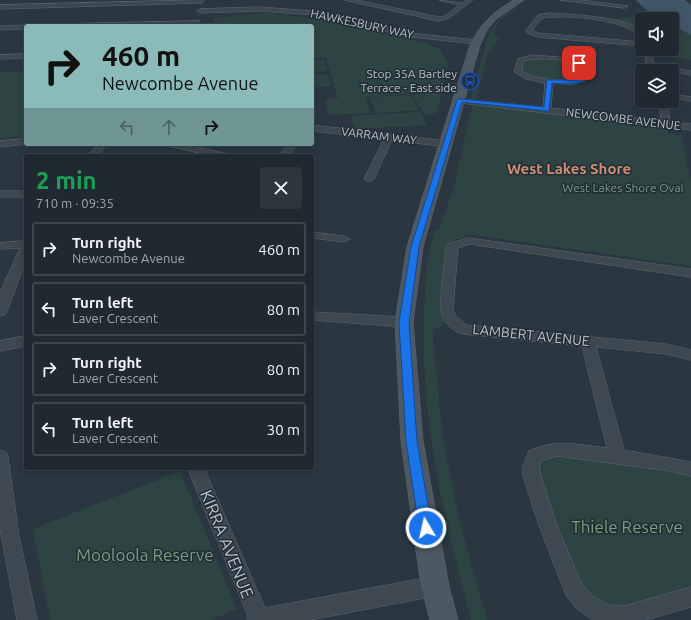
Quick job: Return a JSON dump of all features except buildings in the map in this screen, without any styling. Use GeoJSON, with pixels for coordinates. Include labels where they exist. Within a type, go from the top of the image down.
{"type":"FeatureCollection","features":[{"type":"Feature","properties":{"kind":"street"},"geometry":{"type":"LineString","coordinates":[[259,10],[260,0]]}},
{"type":"Feature","properties":{"kind":"street"},"geometry":{"type":"LineString","coordinates":[[348,0],[436,19],[446,17],[462,4],[470,0]]}},
{"type":"Feature","properties":{"kind":"street"},"geometry":{"type":"LineString","coordinates":[[442,0],[462,4]]}},
{"type":"Feature","properties":{"kind":"street"},"geometry":{"type":"LineString","coordinates":[[444,620],[435,586],[412,441],[404,322],[415,247],[460,100],[476,42],[483,27],[490,20],[508,6],[520,0]]}},
{"type":"Feature","properties":{"kind":"street"},"geometry":{"type":"LineString","coordinates":[[563,0],[625,6]]}},
{"type":"Feature","properties":{"kind":"street"},"geometry":{"type":"LineString","coordinates":[[0,7],[82,2],[202,1],[196,24]]}},
{"type":"Feature","properties":{"kind":"street","name":"HAWKESBURY WAY"},"geometry":{"type":"LineString","coordinates":[[200,11],[259,10],[314,13],[411,35],[476,42]]}},
{"type":"Feature","properties":{"kind":"street"},"geometry":{"type":"LineString","coordinates":[[635,29],[614,22],[550,15],[540,16],[528,31],[537,35],[635,43]]}},
{"type":"Feature","properties":{"kind":"street"},"geometry":{"type":"LineString","coordinates":[[0,28],[24,27]]}},
{"type":"Feature","properties":{"kind":"street"},"geometry":{"type":"LineString","coordinates":[[0,57],[24,56]]}},
{"type":"Feature","properties":{"kind":"street"},"geometry":{"type":"LineString","coordinates":[[528,57],[570,60],[582,65],[581,81],[549,81],[528,78],[520,74],[518,72],[520,60],[528,57]]}},
{"type":"Feature","properties":{"kind":"street"},"geometry":{"type":"LineString","coordinates":[[679,72],[691,73]]}},
{"type":"Feature","properties":{"kind":"street"},"geometry":{"type":"LineString","coordinates":[[547,109],[549,81]]}},
{"type":"Feature","properties":{"kind":"street"},"geometry":{"type":"LineString","coordinates":[[679,97],[691,99]]}},
{"type":"Feature","properties":{"kind":"street","name":"NEWCOMBE AVENUE"},"geometry":{"type":"LineString","coordinates":[[460,100],[691,127]]}},
{"type":"Feature","properties":{"kind":"street"},"geometry":{"type":"LineString","coordinates":[[664,108],[666,123]]}},
{"type":"Feature","properties":{"kind":"street","name":"VARRAM WAY"},"geometry":{"type":"LineString","coordinates":[[314,128],[446,144]]}},
{"type":"Feature","properties":{"kind":"street"},"geometry":{"type":"LineString","coordinates":[[368,179],[388,138]]}},
{"type":"Feature","properties":{"kind":"street"},"geometry":{"type":"LineString","coordinates":[[0,144],[24,142]]}},
{"type":"Feature","properties":{"kind":"street"},"geometry":{"type":"LineString","coordinates":[[95,154],[101,146]]}},
{"type":"Feature","properties":{"kind":"street"},"geometry":{"type":"LineString","coordinates":[[180,146],[217,154]]}},
{"type":"Feature","properties":{"kind":"street"},"geometry":{"type":"LineString","coordinates":[[0,194],[24,194]]}},
{"type":"Feature","properties":{"kind":"street"},"geometry":{"type":"LineString","coordinates":[[314,235],[344,239]]}},
{"type":"Feature","properties":{"kind":"street","name":"LAMBERT AVENUE"},"geometry":{"type":"LineString","coordinates":[[691,273],[469,241],[452,246],[447,309],[449,317],[462,329],[666,349],[691,355]]}},
{"type":"Feature","properties":{"kind":"street"},"geometry":{"type":"LineString","coordinates":[[0,246],[24,244]]}},
{"type":"Feature","properties":{"kind":"street"},"geometry":{"type":"LineString","coordinates":[[0,312],[4,297],[24,252]]}},
{"type":"Feature","properties":{"kind":"street"},"geometry":{"type":"LineString","coordinates":[[314,316],[404,322]]}},
{"type":"Feature","properties":{"kind":"street"},"geometry":{"type":"LineString","coordinates":[[0,346],[24,341]]}},
{"type":"Feature","properties":{"kind":"street"},"geometry":{"type":"LineString","coordinates":[[588,341],[617,456]]}},
{"type":"Feature","properties":{"kind":"street"},"geometry":{"type":"LineString","coordinates":[[691,468],[617,456],[557,450],[543,452],[535,456],[531,466],[532,476],[547,523],[574,590],[584,602],[607,615],[624,616],[691,597]]}},
{"type":"Feature","properties":{"kind":"street"},"geometry":{"type":"LineString","coordinates":[[0,457],[5,539],[27,620]]}},
{"type":"Feature","properties":{"kind":"street","name":"KIRRA AVENUE"},"geometry":{"type":"LineString","coordinates":[[197,470],[258,620]]}},
{"type":"Feature","properties":{"kind":"street"},"geometry":{"type":"LineString","coordinates":[[258,620],[435,586]]}},
{"type":"Feature","properties":{"kind":"green space"},"geometry":{"type":"Polygon","coordinates":[[[520,6],[499,21],[494,33],[499,40],[496,41],[497,43],[487,55],[476,100],[471,99],[489,32],[503,15],[520,6]]]}},
{"type":"Feature","properties":{"kind":"green space"},"geometry":{"type":"Polygon","coordinates":[[[266,13],[321,19],[421,42],[440,49],[448,64],[437,113],[425,115],[412,94],[365,97],[371,113],[329,115],[325,99],[338,98],[326,58],[314,58],[314,24],[212,24],[214,18],[266,13]]]}},
{"type":"Feature","properties":{"kind":"green space"},"geometry":{"type":"Polygon","coordinates":[[[635,16],[635,28],[612,20],[635,16]]]}},
{"type":"Feature","properties":{"kind":"green space"},"geometry":{"type":"Polygon","coordinates":[[[679,29],[691,35],[691,60],[665,56],[679,56],[679,29]]]}},
{"type":"Feature","properties":{"kind":"green space"},"geometry":{"type":"Polygon","coordinates":[[[534,58],[570,61],[578,65],[578,78],[572,80],[550,80],[522,73],[524,60],[534,58]]]}},
{"type":"Feature","properties":{"kind":"green space"},"geometry":{"type":"Polygon","coordinates":[[[314,60],[324,60],[327,71],[314,72],[314,60]]]}},
{"type":"Feature","properties":{"kind":"green space"},"geometry":{"type":"Polygon","coordinates":[[[24,71],[24,137],[0,138],[0,72],[24,71]]]}},
{"type":"Feature","properties":{"kind":"green space"},"geometry":{"type":"Polygon","coordinates":[[[314,74],[327,74],[331,86],[314,87],[314,74]]]}},
{"type":"Feature","properties":{"kind":"green space"},"geometry":{"type":"Polygon","coordinates":[[[411,95],[419,110],[376,113],[369,97],[411,95]]]}},
{"type":"Feature","properties":{"kind":"green space","name":"West Lakes Shore Oval"},"geometry":{"type":"Polygon","coordinates":[[[472,105],[666,127],[668,133],[681,135],[691,180],[691,266],[466,234],[465,238],[454,240],[446,246],[441,307],[443,317],[448,323],[433,330],[443,439],[459,519],[487,620],[471,620],[443,506],[430,429],[424,352],[425,292],[430,250],[435,229],[439,230],[455,183],[472,105]]]}},
{"type":"Feature","properties":{"kind":"green space"},"geometry":{"type":"Polygon","coordinates":[[[420,112],[427,125],[355,129],[351,116],[420,112]]]}},
{"type":"Feature","properties":{"kind":"green space","name":"Thiele Reserve"},"geometry":{"type":"Polygon","coordinates":[[[551,453],[691,473],[691,590],[612,609],[582,590],[539,477],[539,461],[551,453]]]}},
{"type":"Feature","properties":{"kind":"green space","name":"Mooloola Reserve"},"geometry":{"type":"Polygon","coordinates":[[[180,471],[237,609],[211,620],[50,620],[33,529],[180,471]]]}},
{"type":"Feature","properties":{"kind":"water"},"geometry":{"type":"Polygon","coordinates":[[[636,0],[685,0],[691,5],[691,35],[679,29],[679,12],[649,12],[636,0]]]}},
{"type":"Feature","properties":{"kind":"place","name":"Stop 35A Bartley Terrace - East side"},"geometry":{"type":"Point","coordinates":[470,81]}},
{"type":"Feature","properties":{"kind":"district","name":"West Lakes Shore"},"geometry":{"type":"Point","coordinates":[569,169]}},
{"type":"Feature","properties":{"kind":"route"},"geometry":{"type":"LineString","coordinates":[[426,528],[412,441],[404,322],[415,247],[460,100],[547,109],[549,81],[581,81],[582,65],[579,63]]}}]}
